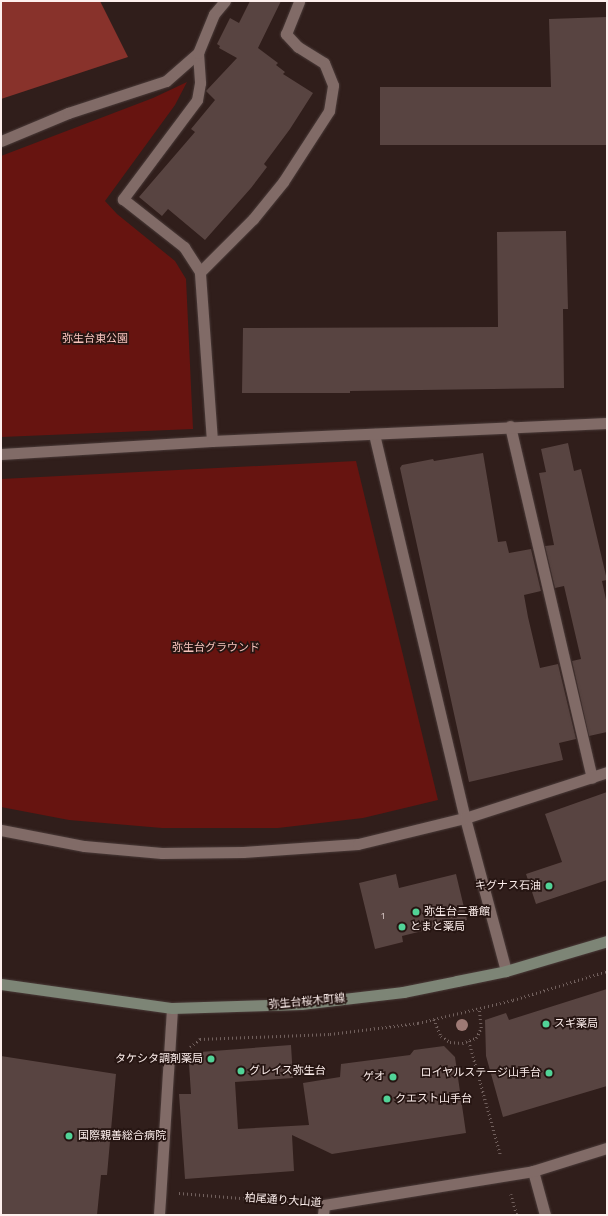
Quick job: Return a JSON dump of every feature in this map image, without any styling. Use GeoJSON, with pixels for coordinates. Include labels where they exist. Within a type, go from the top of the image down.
{"type":"FeatureCollection","features":[{"type":"Feature","properties":{"kind":"main road","name":"弥生台桜木町線"},"geometry":{"type":"LineString","coordinates":[[1,984],[172,1008],[302,1004],[403,992],[506,971],[607,941]]}},
{"type":"Feature","properties":{"kind":"street"},"geometry":{"type":"LineString","coordinates":[[212,441],[200,272],[184,247],[123,199],[197,100],[200,83],[198,53],[214,14],[225,1]]}},
{"type":"Feature","properties":{"kind":"street"},"geometry":{"type":"LineString","coordinates":[[200,272],[253,219],[284,182],[329,111],[333,85],[324,63],[298,47],[286,34],[299,1]]}},
{"type":"Feature","properties":{"kind":"street"},"geometry":{"type":"LineString","coordinates":[[1,142],[68,113],[166,81],[198,53]]}},
{"type":"Feature","properties":{"kind":"street"},"geometry":{"type":"LineString","coordinates":[[1,454],[212,441],[510,426],[607,423]]}},
{"type":"Feature","properties":{"kind":"street"},"geometry":{"type":"LineString","coordinates":[[510,426],[592,778]]}},
{"type":"Feature","properties":{"kind":"street"},"geometry":{"type":"LineString","coordinates":[[374,434],[465,818],[506,971]]}},
{"type":"Feature","properties":{"kind":"street"},"geometry":{"type":"LineString","coordinates":[[1,830],[100,848],[162,853],[243,852],[358,844],[465,818],[607,772]]}},
{"type":"Feature","properties":{"kind":"street"},"geometry":{"type":"LineString","coordinates":[[159,1215],[172,1008]]}},
{"type":"Feature","properties":{"kind":"street","name":"柏尾通り大山道"},"geometry":{"type":"LineString","coordinates":[[324,1210],[533,1171],[607,1148]]}},
{"type":"Feature","properties":{"kind":"street"},"geometry":{"type":"LineString","coordinates":[[533,1171],[545,1215]]}},
{"type":"Feature","properties":{"kind":"path"},"geometry":{"type":"LineString","coordinates":[[170,1049],[187,1049],[200,1039],[330,1034],[434,1019],[479,1008],[607,971]]}},
{"type":"Feature","properties":{"kind":"path"},"geometry":{"type":"LineString","coordinates":[[434,1019],[441,1036],[450,1042],[469,1041],[476,1038],[481,1028],[479,1008]]}},
{"type":"Feature","properties":{"kind":"path"},"geometry":{"type":"LineString","coordinates":[[469,1041],[502,1162]]}},
{"type":"Feature","properties":{"kind":"path","name":"柏尾通り大山道"},"geometry":{"type":"LineString","coordinates":[[161,1191],[324,1210]]}},
{"type":"Feature","properties":{"kind":"path"},"geometry":{"type":"LineString","coordinates":[[510,1192],[517,1215]]}},
{"type":"Feature","properties":{"kind":"green space","name":"弥生台東公園"},"geometry":{"type":"Polygon","coordinates":[[[187,82],[175,105],[105,201],[117,214],[175,261],[186,279],[193,429],[1,437],[1,156],[153,98],[187,82]]]}},
{"type":"Feature","properties":{"kind":"green space","name":"弥生台グラウンド"},"geometry":{"type":"Polygon","coordinates":[[[356,461],[438,800],[363,818],[278,828],[162,828],[69,820],[1,807],[1,479],[356,461]]]}},
{"type":"Feature","properties":{"kind":"shaded area"},"geometry":{"type":"Polygon","coordinates":[[[1,1],[100,1],[128,57],[1,99],[1,1]]]}},
{"type":"Feature","properties":{"kind":"building"},"geometry":{"type":"Polygon","coordinates":[[[250,1],[281,1],[258,48],[278,63],[276,65],[285,72],[283,74],[313,93],[290,129],[264,164],[267,167],[251,188],[205,240],[168,209],[162,216],[139,197],[195,132],[191,129],[215,100],[206,91],[237,58],[219,48],[220,46],[217,44],[230,18],[239,23],[250,1]]]}},
{"type":"Feature","properties":{"kind":"building"},"geometry":{"type":"Polygon","coordinates":[[[607,17],[607,145],[380,145],[380,87],[551,87],[549,19],[607,17]]]}},
{"type":"Feature","properties":{"kind":"building"},"geometry":{"type":"Polygon","coordinates":[[[566,231],[568,309],[563,309],[564,388],[350,391],[350,393],[242,393],[243,328],[498,327],[497,232],[566,231]]]}},
{"type":"Feature","properties":{"kind":"building"},"geometry":{"type":"Polygon","coordinates":[[[568,443],[574,471],[581,469],[607,580],[602,581],[607,604],[607,732],[589,736],[572,661],[581,659],[564,586],[555,588],[545,546],[554,545],[539,473],[546,472],[541,449],[568,443]]]}},
{"type":"Feature","properties":{"kind":"building"},"geometry":{"type":"Polygon","coordinates":[[[483,453],[498,542],[506,541],[509,553],[531,549],[541,591],[524,595],[540,668],[558,664],[576,739],[559,743],[563,760],[469,782],[400,468],[402,465],[433,459],[434,461],[483,453]]]}},
{"type":"Feature","properties":{"kind":"building"},"geometry":{"type":"Polygon","coordinates":[[[607,792],[607,880],[536,904],[526,874],[562,862],[545,814],[607,792]]]}},
{"type":"Feature","properties":{"kind":"building","name":"弥生台二番館"},"geometry":{"type":"Polygon","coordinates":[[[396,874],[399,888],[456,874],[467,920],[402,936],[403,942],[375,949],[359,883],[396,874]]]}},
{"type":"Feature","properties":{"kind":"building","name":"ロイヤルステージ山手台"},"geometry":{"type":"Polygon","coordinates":[[[607,989],[607,1086],[503,1117],[486,1056],[485,1020],[506,1013],[509,1020],[607,989]]]}},
{"type":"Feature","properties":{"kind":"building"},"geometry":{"type":"Polygon","coordinates":[[[291,1045],[293,1078],[235,1082],[238,1129],[309,1125],[303,1083],[340,1077],[341,1064],[410,1055],[414,1050],[444,1046],[455,1057],[466,1133],[332,1154],[292,1135],[294,1171],[185,1179],[179,1094],[191,1094],[189,1064],[200,1052],[291,1045]]]}},
{"type":"Feature","properties":{"kind":"building","name":"国際親善総合病院"},"geometry":{"type":"Polygon","coordinates":[[[1,1056],[116,1074],[107,1175],[101,1175],[97,1215],[1,1215],[1,1056]]]}},
{"type":"Feature","properties":{"kind":"place","name":"キグナス石油"},"geometry":{"type":"Point","coordinates":[549,886]}},
{"type":"Feature","properties":{"kind":"place","name":"弥生台二番館"},"geometry":{"type":"Point","coordinates":[416,912]}},
{"type":"Feature","properties":{"kind":"place","name":"とまと薬局"},"geometry":{"type":"Point","coordinates":[402,927]}},
{"type":"Feature","properties":{"kind":"place","name":"スギ薬局"},"geometry":{"type":"Point","coordinates":[546,1024]}},
{"type":"Feature","properties":{"kind":"place","name":"タケシタ調剤薬局"},"geometry":{"type":"Point","coordinates":[211,1059]}},
{"type":"Feature","properties":{"kind":"place","name":"グレイス弥生台"},"geometry":{"type":"Point","coordinates":[241,1071]}},
{"type":"Feature","properties":{"kind":"place","name":"ロイヤルステージ山手台"},"geometry":{"type":"Point","coordinates":[549,1073]}},
{"type":"Feature","properties":{"kind":"place","name":"ゲオ"},"geometry":{"type":"Point","coordinates":[393,1077]}},
{"type":"Feature","properties":{"kind":"place","name":"クエスト山手台"},"geometry":{"type":"Point","coordinates":[387,1099]}},
{"type":"Feature","properties":{"kind":"place","name":"国際親善総合病院"},"geometry":{"type":"Point","coordinates":[69,1136]}}]}
